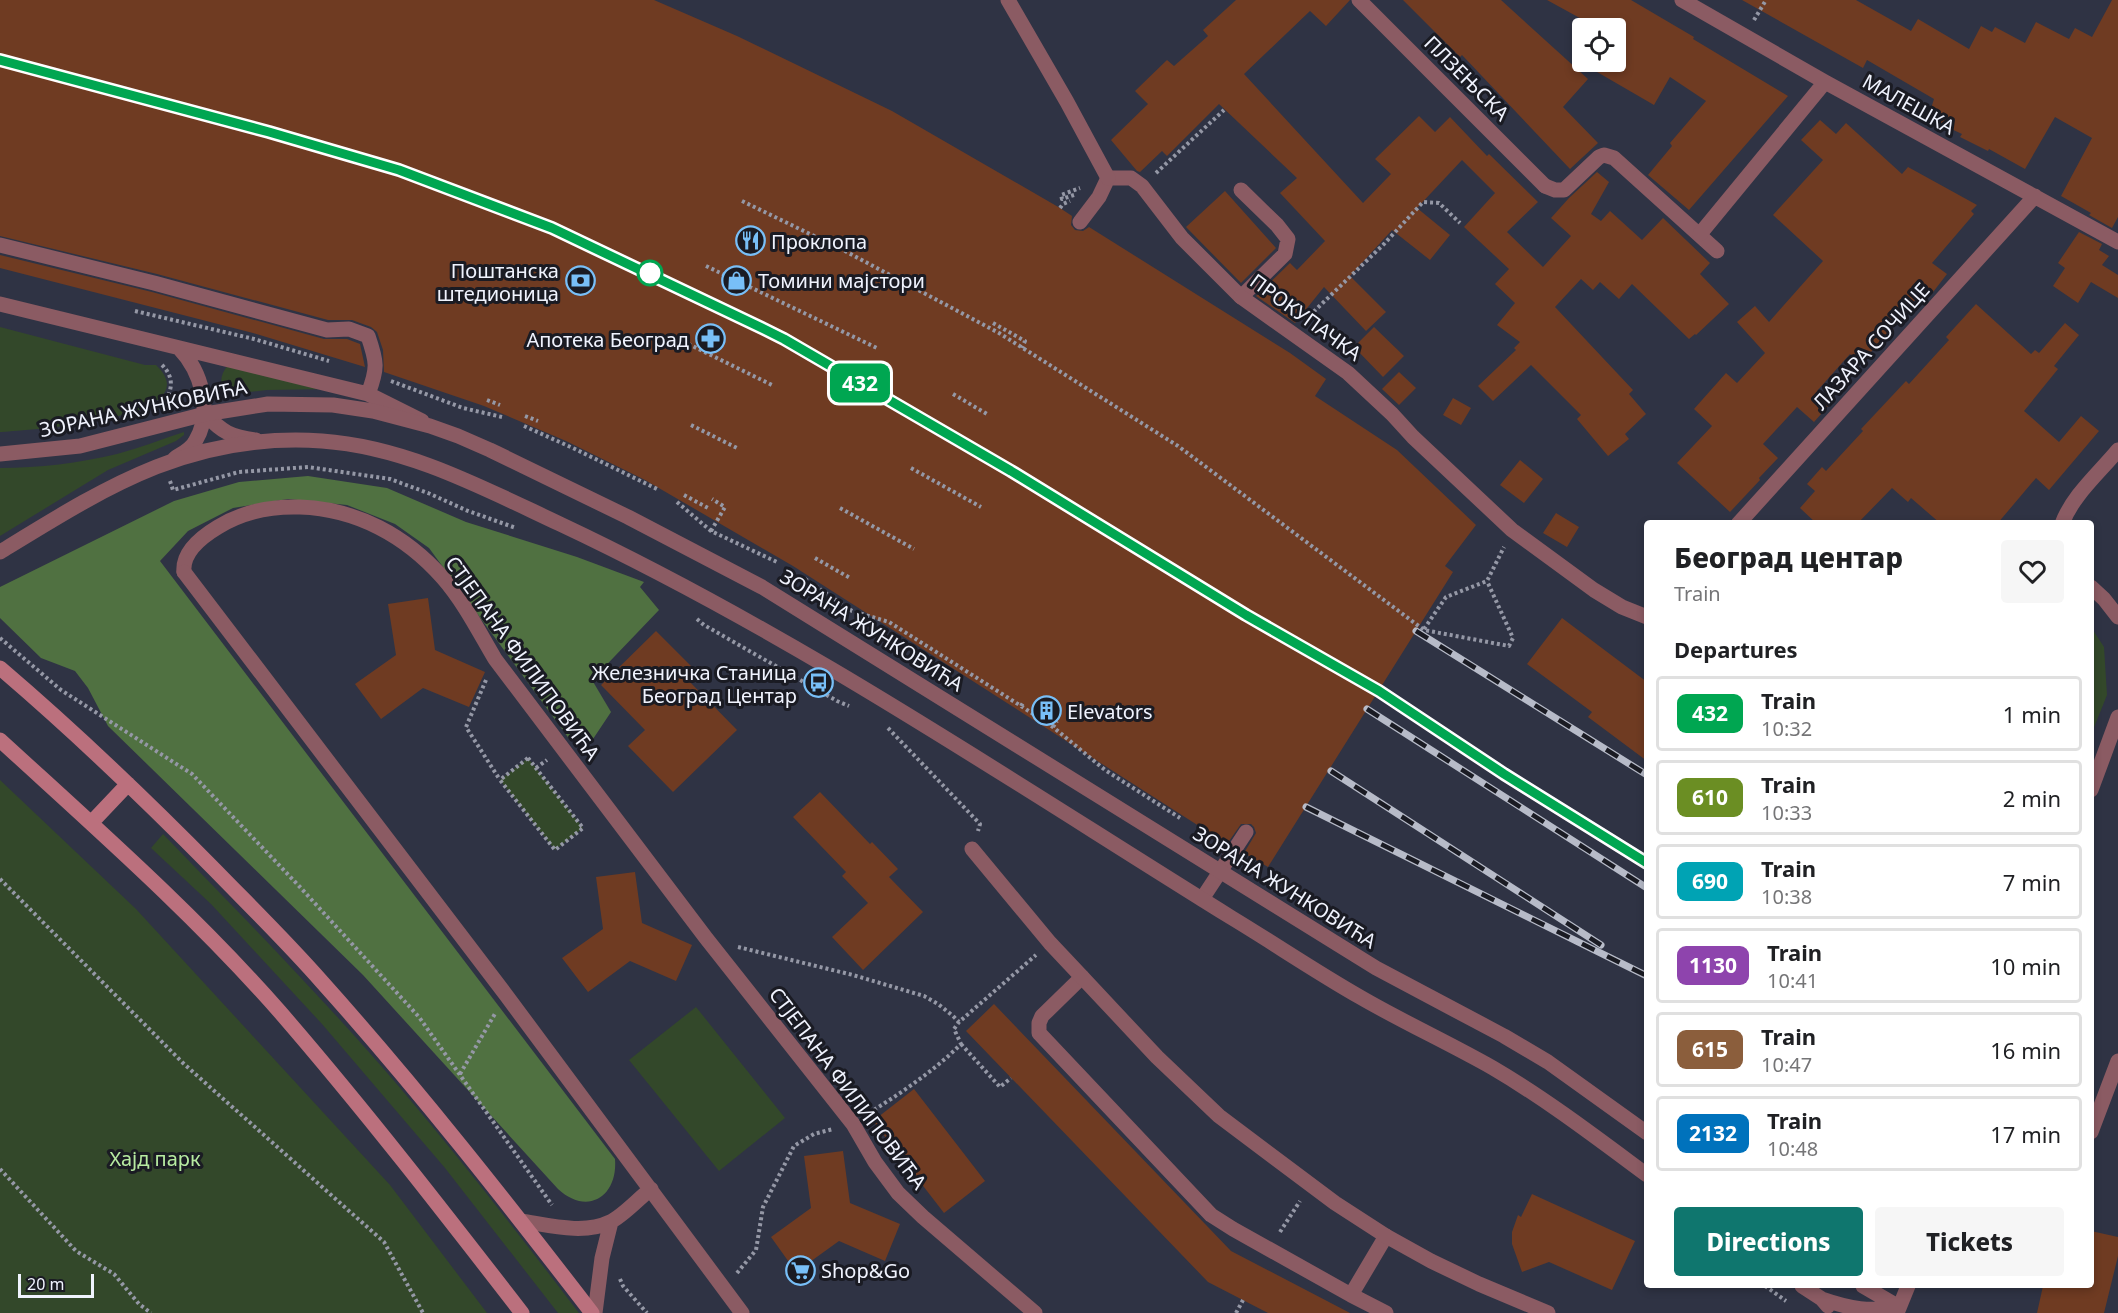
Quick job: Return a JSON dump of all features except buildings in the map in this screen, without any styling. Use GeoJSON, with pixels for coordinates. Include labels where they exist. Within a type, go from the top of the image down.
{"type":"FeatureCollection","features":[{"type":"Feature","properties":{"kind":"main road"},"geometry":{"type":"LineString","coordinates":[[0,668],[57,716],[128,784],[251,906],[321,981],[451,1133],[594,1313]]}},
{"type":"Feature","properties":{"kind":"main road"},"geometry":{"type":"LineString","coordinates":[[0,740],[92,822],[214,941],[279,1012],[407,1165],[522,1313]]}},
{"type":"Feature","properties":{"kind":"main road"},"geometry":{"type":"LineString","coordinates":[[92,822],[128,784]]}},
{"type":"Feature","properties":{"kind":"street"},"geometry":{"type":"LineString","coordinates":[[1008,0],[1108,178]]}},
{"type":"Feature","properties":{"kind":"street","name":"ПЛЗЕЊСКА"},"geometry":{"type":"LineString","coordinates":[[1359,0],[1545,186],[1555,190],[1564,190],[1599,157],[1609,155],[1700,234]]}},
{"type":"Feature","properties":{"kind":"street","name":"МАЛЕШКА"},"geometry":{"type":"LineString","coordinates":[[1682,0],[1825,82],[2118,242]]}},
{"type":"Feature","properties":{"kind":"street"},"geometry":{"type":"LineString","coordinates":[[1717,251],[1700,234],[1825,82]]}},
{"type":"Feature","properties":{"kind":"street"},"geometry":{"type":"LineString","coordinates":[[1108,178],[1131,178],[1142,186]]}},
{"type":"Feature","properties":{"kind":"street"},"geometry":{"type":"LineString","coordinates":[[1080,222],[1099,197],[1108,178]]}},
{"type":"Feature","properties":{"kind":"street","name":"ПРОКУПАЧКА"},"geometry":{"type":"LineString","coordinates":[[1142,186],[1182,238],[1241,297],[1348,373],[1512,530],[1594,590],[1622,607],[1644,616]]}},
{"type":"Feature","properties":{"kind":"street"},"geometry":{"type":"LineString","coordinates":[[1241,190],[1277,225],[1288,240],[1285,254],[1241,297]]}},
{"type":"Feature","properties":{"kind":"street","name":"ЛАЗАРА СОЧИЦЕ"},"geometry":{"type":"LineString","coordinates":[[1742,520],[2035,196]]}},
{"type":"Feature","properties":{"kind":"street"},"geometry":{"type":"LineString","coordinates":[[0,245],[154,283],[327,330],[350,329],[368,336],[376,360],[376,375],[368,394]]}},
{"type":"Feature","properties":{"kind":"street"},"geometry":{"type":"LineString","coordinates":[[0,304],[368,394],[430,426]]}},
{"type":"Feature","properties":{"kind":"street"},"geometry":{"type":"LineString","coordinates":[[166,463],[191,447],[197,439],[205,414],[199,381],[193,364],[179,348]]}},
{"type":"Feature","properties":{"kind":"street"},"geometry":{"type":"LineString","coordinates":[[199,381],[205,367],[219,356]]}},
{"type":"Feature","properties":{"kind":"street","name":"ЗОРАНА ЖУНКОВИЋА"},"geometry":{"type":"LineString","coordinates":[[0,454],[80,446],[205,414],[268,404],[300,403],[373,411],[430,426],[501,454],[762,587],[1376,968],[1548,1062],[1644,1131]]}},
{"type":"Feature","properties":{"kind":"street"},"geometry":{"type":"LineString","coordinates":[[205,414],[222,431],[239,438],[264,441]]}},
{"type":"Feature","properties":{"kind":"street"},"geometry":{"type":"LineString","coordinates":[[0,552],[79,504],[127,479],[166,463],[218,447],[264,441],[298,440],[345,443],[411,458],[500,496],[613,549],[705,597],[865,688],[1356,995],[1493,1068],[1644,1173]]}},
{"type":"Feature","properties":{"kind":"street"},"geometry":{"type":"LineString","coordinates":[[2063,520],[2078,497],[2118,450]]}},
{"type":"Feature","properties":{"kind":"street","name":"СТЈЕПАНА ФИЛИПОВИЋА"},"geometry":{"type":"LineString","coordinates":[[742,1313],[506,995],[184,572],[183,564],[186,557],[196,544],[215,528],[238,516],[266,508],[312,508],[346,514],[375,524],[390,532],[424,559],[444,579],[466,609],[495,659],[706,938],[853,1124],[875,1162],[898,1193],[1035,1313]]}},
{"type":"Feature","properties":{"kind":"street"},"geometry":{"type":"LineString","coordinates":[[2094,590],[2118,618]]}},
{"type":"Feature","properties":{"kind":"street"},"geometry":{"type":"LineString","coordinates":[[2094,782],[2118,717]]}},
{"type":"Feature","properties":{"kind":"street"},"geometry":{"type":"LineString","coordinates":[[1202,899],[1246,832]]}},
{"type":"Feature","properties":{"kind":"street"},"geometry":{"type":"LineString","coordinates":[[972,849],[1050,943],[1157,1057],[1219,1116],[1310,1185],[1386,1236],[1479,1284],[1548,1313]]}},
{"type":"Feature","properties":{"kind":"street"},"geometry":{"type":"LineString","coordinates":[[1082,977],[1042,1016],[1039,1033],[1211,1215],[1386,1313]]}},
{"type":"Feature","properties":{"kind":"street"},"geometry":{"type":"LineString","coordinates":[[2094,1124],[2117,1067]]}},
{"type":"Feature","properties":{"kind":"street"},"geometry":{"type":"LineString","coordinates":[[521,1221],[568,1227],[590,1227],[610,1222],[651,1189]]}},
{"type":"Feature","properties":{"kind":"street"},"geometry":{"type":"LineString","coordinates":[[594,1313],[610,1222]]}},
{"type":"Feature","properties":{"kind":"street"},"geometry":{"type":"LineString","coordinates":[[1351,1295],[1386,1236]]}},
{"type":"Feature","properties":{"kind":"street"},"geometry":{"type":"LineString","coordinates":[[1805,1288],[1822,1299],[1848,1308],[1868,1311],[1898,1310]]}},
{"type":"Feature","properties":{"kind":"street"},"geometry":{"type":"LineString","coordinates":[[1866,1288],[1898,1310]]}},
{"type":"Feature","properties":{"kind":"street"},"geometry":{"type":"LineString","coordinates":[[1898,1310],[1907,1288]]}},
{"type":"Feature","properties":{"kind":"street"},"geometry":{"type":"LineString","coordinates":[[1822,1299],[1834,1313]]}},
{"type":"Feature","properties":{"kind":"path"},"geometry":{"type":"LineString","coordinates":[[1142,186],[1224,110]]}},
{"type":"Feature","properties":{"kind":"path"},"geometry":{"type":"LineString","coordinates":[[742,201],[843,250],[999,333],[1178,446],[1424,630],[1509,646],[1513,638],[1487,581]]}},
{"type":"Feature","properties":{"kind":"path"},"geometry":{"type":"LineString","coordinates":[[1298,327],[1384,244],[1423,202],[1439,203],[1460,223]]}},
{"type":"Feature","properties":{"kind":"path"},"geometry":{"type":"LineString","coordinates":[[706,266],[879,349]]}},
{"type":"Feature","properties":{"kind":"path"},"geometry":{"type":"LineString","coordinates":[[135,311],[254,339],[331,362]]}},
{"type":"Feature","properties":{"kind":"path"},"geometry":{"type":"LineString","coordinates":[[993,323],[1025,341],[1022,348]]}},
{"type":"Feature","properties":{"kind":"path"},"geometry":{"type":"LineString","coordinates":[[672,336],[772,385]]}},
{"type":"Feature","properties":{"kind":"path"},"geometry":{"type":"LineString","coordinates":[[159,362],[169,371],[172,383],[170,395],[163,404]]}},
{"type":"Feature","properties":{"kind":"path"},"geometry":{"type":"LineString","coordinates":[[391,380],[463,408],[502,417]]}},
{"type":"Feature","properties":{"kind":"path"},"geometry":{"type":"LineString","coordinates":[[952,394],[987,414]]}},
{"type":"Feature","properties":{"kind":"path"},"geometry":{"type":"LineString","coordinates":[[488,400],[500,405]]}},
{"type":"Feature","properties":{"kind":"path"},"geometry":{"type":"LineString","coordinates":[[525,416],[538,421]]}},
{"type":"Feature","properties":{"kind":"path"},"geometry":{"type":"LineString","coordinates":[[691,425],[738,449]]}},
{"type":"Feature","properties":{"kind":"path"},"geometry":{"type":"LineString","coordinates":[[524,426],[657,489]]}},
{"type":"Feature","properties":{"kind":"path"},"geometry":{"type":"LineString","coordinates":[[166,463],[173,490],[239,472],[297,467],[342,470],[390,479],[522,530]]}},
{"type":"Feature","properties":{"kind":"path"},"geometry":{"type":"LineString","coordinates":[[911,468],[981,507]]}},
{"type":"Feature","properties":{"kind":"path"},"geometry":{"type":"LineString","coordinates":[[684,495],[708,508]]}},
{"type":"Feature","properties":{"kind":"path"},"geometry":{"type":"LineString","coordinates":[[711,531],[725,507],[712,500]]}},
{"type":"Feature","properties":{"kind":"path"},"geometry":{"type":"LineString","coordinates":[[677,502],[711,531],[779,563]]}},
{"type":"Feature","properties":{"kind":"path"},"geometry":{"type":"LineString","coordinates":[[840,508],[914,549]]}},
{"type":"Feature","properties":{"kind":"path"},"geometry":{"type":"LineString","coordinates":[[1424,630],[1446,597],[1487,581],[1512,530]]}},
{"type":"Feature","properties":{"kind":"path"},"geometry":{"type":"LineString","coordinates":[[814,558],[850,578]]}},
{"type":"Feature","properties":{"kind":"path"},"geometry":{"type":"LineString","coordinates":[[805,579],[852,611],[889,622],[1021,706],[1053,727],[1105,770],[1180,818]]}},
{"type":"Feature","properties":{"kind":"path"},"geometry":{"type":"LineString","coordinates":[[695,617],[704,625],[837,701],[856,708]]}},
{"type":"Feature","properties":{"kind":"path"},"geometry":{"type":"LineString","coordinates":[[0,638],[61,690],[192,774],[419,1017],[550,1205],[560,1207]]}},
{"type":"Feature","properties":{"kind":"path"},"geometry":{"type":"LineString","coordinates":[[495,659],[466,728],[500,780],[555,850],[583,828],[528,758],[500,780]]}},
{"type":"Feature","properties":{"kind":"path"},"geometry":{"type":"LineString","coordinates":[[1021,706],[1024,700]]}},
{"type":"Feature","properties":{"kind":"path"},"geometry":{"type":"LineString","coordinates":[[1053,727],[1057,722]]}},
{"type":"Feature","properties":{"kind":"path"},"geometry":{"type":"LineString","coordinates":[[884,724],[980,824]]}},
{"type":"Feature","properties":{"kind":"path"},"geometry":{"type":"LineString","coordinates":[[0,879],[183,1063],[384,1242],[423,1313]]}},
{"type":"Feature","properties":{"kind":"path"},"geometry":{"type":"LineString","coordinates":[[706,938],[853,975],[924,996],[938,1004],[959,1022]]}},
{"type":"Feature","properties":{"kind":"path"},"geometry":{"type":"LineString","coordinates":[[1011,1078],[1000,1087],[961,1044],[954,1029],[959,1022],[1050,943]]}},
{"type":"Feature","properties":{"kind":"path"},"geometry":{"type":"LineString","coordinates":[[460,1074],[506,995]]}},
{"type":"Feature","properties":{"kind":"path"},"geometry":{"type":"LineString","coordinates":[[724,1289],[756,1250],[764,1207],[794,1146],[814,1134],[853,1124],[897,1095],[948,1057],[961,1044]]}},
{"type":"Feature","properties":{"kind":"path"},"geometry":{"type":"LineString","coordinates":[[0,1169],[76,1251],[114,1274],[139,1304],[151,1313]]}},
{"type":"Feature","properties":{"kind":"path"},"geometry":{"type":"LineString","coordinates":[[1270,1250],[1310,1185]]}},
{"type":"Feature","properties":{"kind":"path"},"geometry":{"type":"LineString","coordinates":[[604,1248],[623,1286],[647,1313]]}},
{"type":"Feature","properties":{"kind":"path"},"geometry":{"type":"LineString","coordinates":[[1768,1288],[1794,1307]]}},
{"type":"Feature","properties":{"kind":"path"},"geometry":{"type":"LineString","coordinates":[[1236,1313],[1243,1300]]}},
{"type":"Feature","properties":{"kind":"green space"},"geometry":{"type":"Polygon","coordinates":[[[0,327],[145,365],[156,365],[167,384],[159,398],[138,410],[75,424],[0,432],[0,327]]]}},
{"type":"Feature","properties":{"kind":"green space"},"geometry":{"type":"Polygon","coordinates":[[[228,365],[334,389],[267,390],[231,394],[224,392],[221,381],[228,365]]]}},
{"type":"Feature","properties":{"kind":"green space"},"geometry":{"type":"Polygon","coordinates":[[[184,432],[184,435],[176,441],[108,470],[0,536],[0,468],[44,466],[102,457],[184,432]]]}},
{"type":"Feature","properties":{"kind":"green space"},"geometry":{"type":"Polygon","coordinates":[[[308,476],[387,488],[466,522],[577,557],[644,582],[640,587],[659,610],[592,680],[611,712],[593,739],[570,740],[429,548],[395,524],[347,505],[288,499],[233,508],[188,531],[160,561],[615,1159],[615,1172],[611,1184],[598,1198],[580,1201],[558,1189],[363,975],[108,726],[88,688],[75,671],[41,658],[0,618],[0,587],[174,501],[239,482],[308,476]]]}},
{"type":"Feature","properties":{"kind":"green space"},"geometry":{"type":"Polygon","coordinates":[[[2094,632],[2104,647],[2107,695],[2094,728],[2094,632]]]}},
{"type":"Feature","properties":{"kind":"green space"},"geometry":{"type":"Polygon","coordinates":[[[528,758],[583,828],[555,850],[500,780],[528,758]]]}},
{"type":"Feature","properties":{"kind":"green space","name":"Хајд парк"},"geometry":{"type":"Polygon","coordinates":[[[0,780],[136,909],[390,1185],[487,1313],[0,1313],[0,780]]]}},
{"type":"Feature","properties":{"kind":"green space"},"geometry":{"type":"Polygon","coordinates":[[[163,834],[373,1056],[514,1228],[579,1313],[558,1313],[445,1168],[322,1024],[211,904],[151,848],[163,834]]]}},
{"type":"Feature","properties":{"kind":"green space"},"geometry":{"type":"Polygon","coordinates":[[[696,1007],[785,1118],[719,1171],[629,1060],[696,1007]]]}},
{"type":"Feature","properties":{"kind":"railway"},"geometry":{"type":"LineString","coordinates":[[1416,631],[1644,773]]}},
{"type":"Feature","properties":{"kind":"railway"},"geometry":{"type":"LineString","coordinates":[[1379,691],[1644,861]]}},
{"type":"Feature","properties":{"kind":"railway"},"geometry":{"type":"LineString","coordinates":[[1367,709],[1644,886]]}},
{"type":"Feature","properties":{"kind":"railway"},"geometry":{"type":"LineString","coordinates":[[1331,771],[1601,945]]}},
{"type":"Feature","properties":{"kind":"railway"},"geometry":{"type":"LineString","coordinates":[[1306,807],[1644,975]]}},
{"type":"Feature","properties":{"kind":"train","name":"432"},"geometry":{"type":"LineString","coordinates":[[0,60],[269,132],[399,170],[552,228],[764,329],[991,459],[1246,615],[1379,691],[1504,774],[1644,861]]}},
{"type":"Feature","properties":{"kind":"place","name":"Проклопа"},"geometry":{"type":"Point","coordinates":[750,241]}},
{"type":"Feature","properties":{"kind":"place","name":"Томини мајстори"},"geometry":{"type":"Point","coordinates":[737,280]}},
{"type":"Feature","properties":{"kind":"place","name":"Поштанска штедионица"},"geometry":{"type":"Point","coordinates":[580,281]}},
{"type":"Feature","properties":{"kind":"place","name":"Апотека Београд"},"geometry":{"type":"Point","coordinates":[710,339]}},
{"type":"Feature","properties":{"kind":"place","name":"Железничка Станица Београд Центар"},"geometry":{"type":"Point","coordinates":[818,683]}},
{"type":"Feature","properties":{"kind":"place","name":"Elevators"},"geometry":{"type":"Point","coordinates":[1046,711]}},
{"type":"Feature","properties":{"kind":"place","name":"Shop&Go"},"geometry":{"type":"Point","coordinates":[800,1270]}}]}
